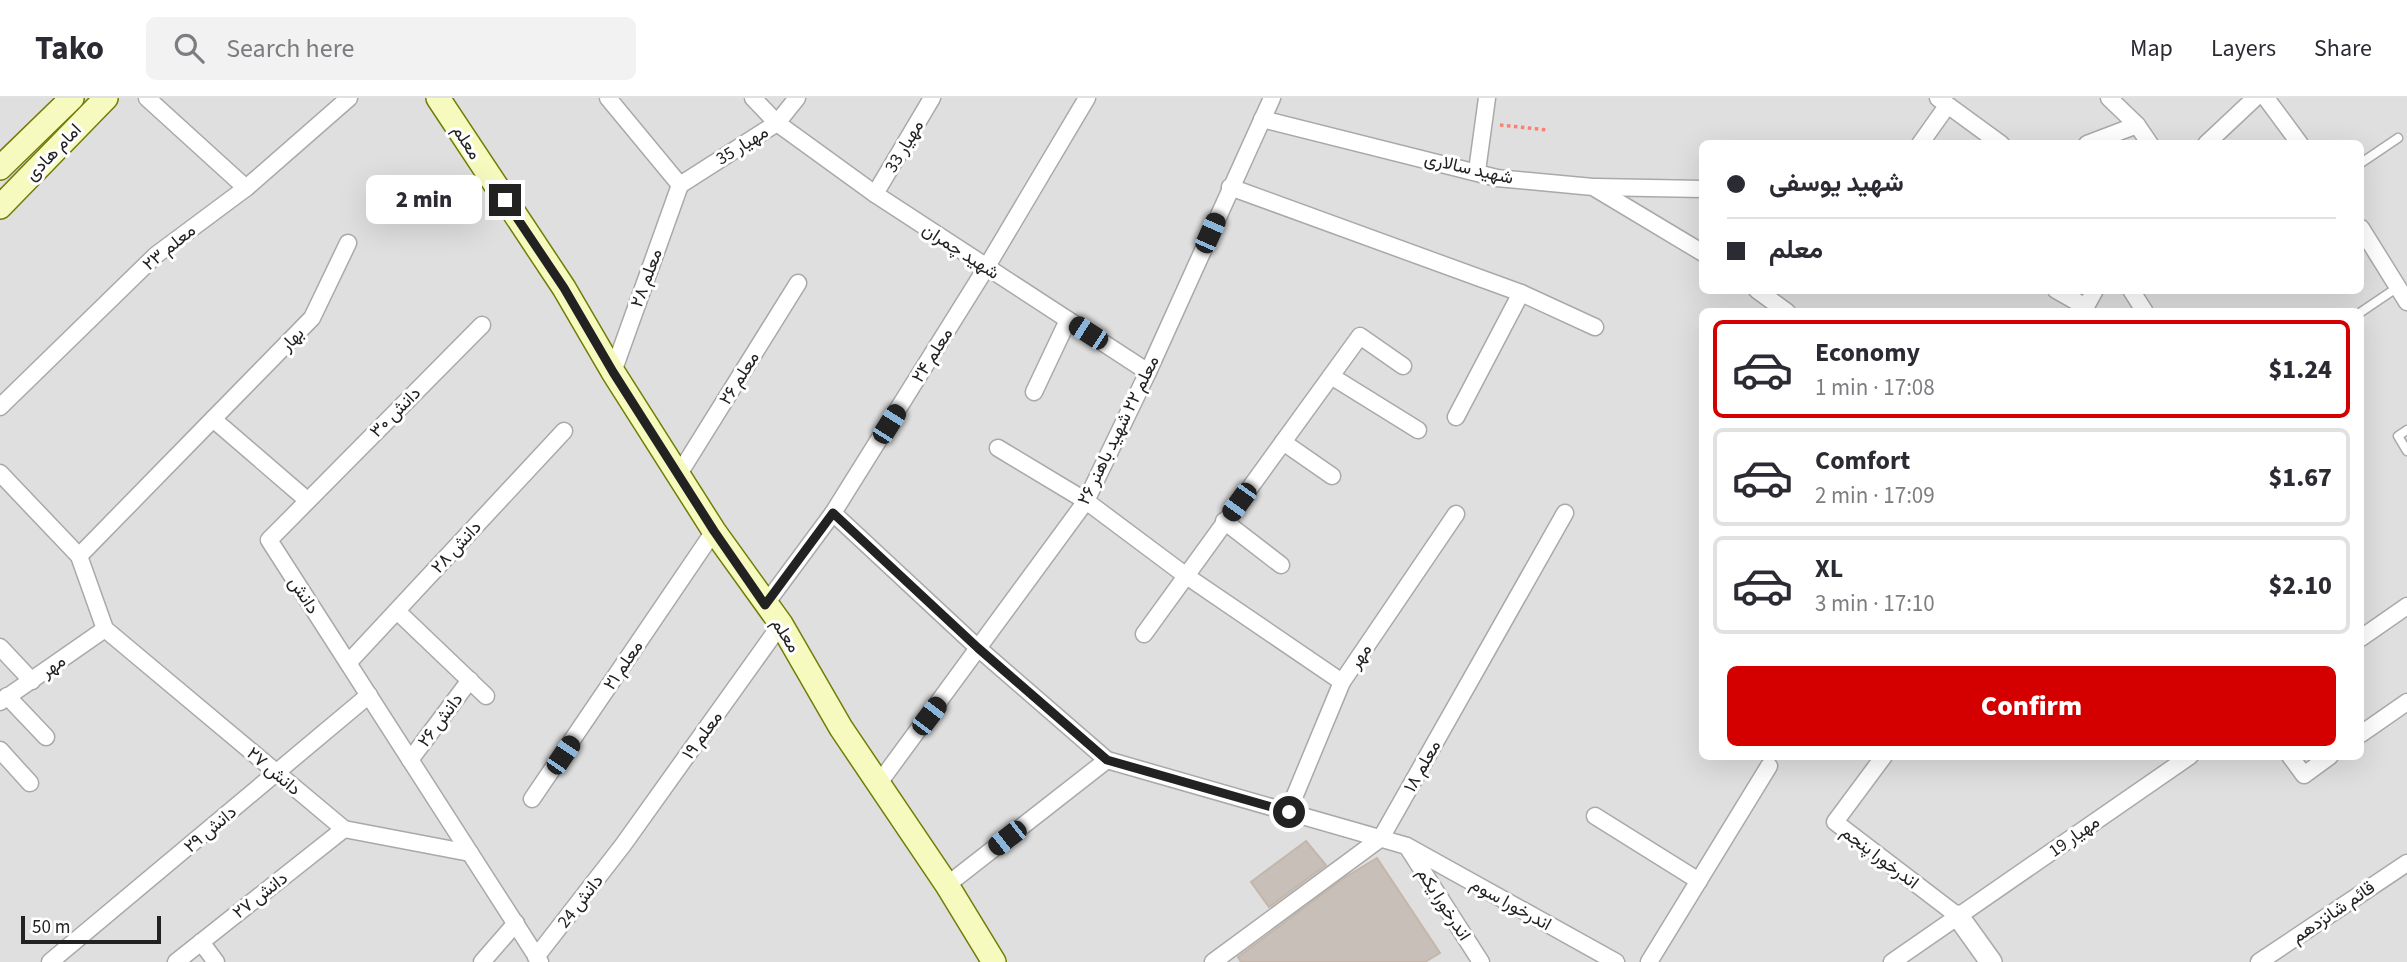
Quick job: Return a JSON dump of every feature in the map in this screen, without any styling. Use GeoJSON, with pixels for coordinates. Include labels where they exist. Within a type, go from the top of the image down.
{"type":"FeatureCollection","features":[{"type":"Feature","properties":{"kind":"main road","name":"امام هادی"},"geometry":{"type":"LineString","coordinates":[[0,168],[72,98]]}},
{"type":"Feature","properties":{"kind":"main road","name":"امام هادی"},"geometry":{"type":"LineString","coordinates":[[0,207],[106,98]]}},
{"type":"Feature","properties":{"kind":"main road","name":"معلم"},"geometry":{"type":"LineString","coordinates":[[439,98],[564,288],[613,372],[714,531],[781,624],[841,728],[947,885],[994,962]]}},
{"type":"Feature","properties":{"kind":"street"},"geometry":{"type":"LineString","coordinates":[[147,98],[246,188]]}},
{"type":"Feature","properties":{"kind":"street","name":"معلم ۲۳"},"geometry":{"type":"LineString","coordinates":[[0,407],[156,255],[246,188],[349,98]]}},
{"type":"Feature","properties":{"kind":"street"},"geometry":{"type":"LineString","coordinates":[[608,98],[680,185]]}},
{"type":"Feature","properties":{"kind":"street","name":"شهید چمران"},"geometry":{"type":"LineString","coordinates":[[753,98],[778,122],[875,194],[1149,372]]}},
{"type":"Feature","properties":{"kind":"street","name":"مهیار 35"},"geometry":{"type":"LineString","coordinates":[[680,185],[778,122],[797,98]]}},
{"type":"Feature","properties":{"kind":"street","name":"مهیار 33"},"geometry":{"type":"LineString","coordinates":[[875,194],[932,98]]}},
{"type":"Feature","properties":{"kind":"street","name":"معلم ۲۴"},"geometry":{"type":"LineString","coordinates":[[765,605],[833,513],[986,268],[1087,98]]}},
{"type":"Feature","properties":{"kind":"street","name":"معلم ۲۲ شهید باهنر ۲۶"},"geometry":{"type":"LineString","coordinates":[[879,783],[1086,501],[1149,372],[1272,98]]}},
{"type":"Feature","properties":{"kind":"street"},"geometry":{"type":"LineString","coordinates":[[1477,171],[1487,98]]}},
{"type":"Feature","properties":{"kind":"street"},"geometry":{"type":"LineString","coordinates":[[2109,98],[2137,125],[2147,140]]}},
{"type":"Feature","properties":{"kind":"street"},"geometry":{"type":"LineString","coordinates":[[2210,140],[2255,98]]}},
{"type":"Feature","properties":{"kind":"street"},"geometry":{"type":"LineString","coordinates":[[2266,98],[2297,140]]}},
{"type":"Feature","properties":{"kind":"street"},"geometry":{"type":"LineString","coordinates":[[1922,140],[1942,102],[1995,140]]}},
{"type":"Feature","properties":{"kind":"street","name":"شهید سالاری"},"geometry":{"type":"LineString","coordinates":[[1262,119],[1497,178],[1594,187],[1699,251]]}},
{"type":"Feature","properties":{"kind":"street"},"geometry":{"type":"LineString","coordinates":[[2098,140],[2137,125]]}},
{"type":"Feature","properties":{"kind":"street","name":"معلم ۲۸"},"geometry":{"type":"LineString","coordinates":[[613,372],[680,185]]}},
{"type":"Feature","properties":{"kind":"street"},"geometry":{"type":"LineString","coordinates":[[1230,187],[1521,293],[1595,327]]}},
{"type":"Feature","properties":{"kind":"street"},"geometry":{"type":"LineString","coordinates":[[1594,187],[1699,189]]}},
{"type":"Feature","properties":{"kind":"street"},"geometry":{"type":"LineString","coordinates":[[2364,233],[2407,302]]}},
{"type":"Feature","properties":{"kind":"street","name":"بهار"},"geometry":{"type":"LineString","coordinates":[[213,419],[312,318],[348,243]]}},
{"type":"Feature","properties":{"kind":"street","name":"معلم ۲۶"},"geometry":{"type":"LineString","coordinates":[[679,474],[798,283]]}},
{"type":"Feature","properties":{"kind":"street"},"geometry":{"type":"LineString","coordinates":[[1456,417],[1521,293]]}},
{"type":"Feature","properties":{"kind":"street"},"geometry":{"type":"LineString","coordinates":[[1762,294],[1781,308]]}},
{"type":"Feature","properties":{"kind":"street"},"geometry":{"type":"LineString","coordinates":[[2062,294],[2083,308]]}},
{"type":"Feature","properties":{"kind":"street"},"geometry":{"type":"LineString","coordinates":[[1034,392],[1068,320]]}},
{"type":"Feature","properties":{"kind":"street","name":"دانش ۳۰"},"geometry":{"type":"LineString","coordinates":[[307,500],[482,325]]}},
{"type":"Feature","properties":{"kind":"street"},"geometry":{"type":"LineString","coordinates":[[1144,634],[1360,336],[1403,366]]}},
{"type":"Feature","properties":{"kind":"street"},"geometry":{"type":"LineString","coordinates":[[1331,376],[1418,430]]}},
{"type":"Feature","properties":{"kind":"street"},"geometry":{"type":"LineString","coordinates":[[79,556],[213,419],[307,500]]}},
{"type":"Feature","properties":{"kind":"street","name":"دانش ۲۸"},"geometry":{"type":"LineString","coordinates":[[348,663],[564,431]]}},
{"type":"Feature","properties":{"kind":"street"},"geometry":{"type":"LineString","coordinates":[[1283,442],[1332,476]]}},
{"type":"Feature","properties":{"kind":"street"},"geometry":{"type":"LineString","coordinates":[[998,448],[1086,501],[1185,575],[1342,682]]}},
{"type":"Feature","properties":{"kind":"street"},"geometry":{"type":"LineString","coordinates":[[0,473],[79,556],[105,629]]}},
{"type":"Feature","properties":{"kind":"street","name":"دانش"},"geometry":{"type":"LineString","coordinates":[[307,500],[269,540],[538,960]]}},
{"type":"Feature","properties":{"kind":"street"},"geometry":{"type":"LineString","coordinates":[[833,513],[978,648],[1107,760],[947,885]]}},
{"type":"Feature","properties":{"kind":"street","name":"مهر"},"geometry":{"type":"LineString","coordinates":[[1289,812],[1342,682],[1456,513]]}},
{"type":"Feature","properties":{"kind":"street","name":"معلم ۱۸"},"geometry":{"type":"LineString","coordinates":[[1213,962],[1381,838],[1565,513]]}},
{"type":"Feature","properties":{"kind":"street"},"geometry":{"type":"LineString","coordinates":[[1224,522],[1281,565]]}},
{"type":"Feature","properties":{"kind":"street","name":"معلم ۲۱"},"geometry":{"type":"LineString","coordinates":[[532,799],[714,531]]}},
{"type":"Feature","properties":{"kind":"street"},"geometry":{"type":"LineString","coordinates":[[2364,636],[2407,606]]}},
{"type":"Feature","properties":{"kind":"street"},"geometry":{"type":"LineString","coordinates":[[397,611],[486,696]]}},
{"type":"Feature","properties":{"kind":"street","name":"معلم ۱۹"},"geometry":{"type":"LineString","coordinates":[[623,845],[781,624]]}},
{"type":"Feature","properties":{"kind":"street","name":"مهر"},"geometry":{"type":"LineString","coordinates":[[4,699],[105,629]]}},
{"type":"Feature","properties":{"kind":"street","name":"دانش ۲۷"},"geometry":{"type":"LineString","coordinates":[[105,629],[344,829],[470,853]]}},
{"type":"Feature","properties":{"kind":"street"},"geometry":{"type":"LineString","coordinates":[[0,647],[32,681]]}},
{"type":"Feature","properties":{"kind":"street","name":"دانش ۲۶"},"geometry":{"type":"LineString","coordinates":[[410,760],[470,680]]}},
{"type":"Feature","properties":{"kind":"street","name":"دانش ٢٩"},"geometry":{"type":"LineString","coordinates":[[50,962],[369,695]]}},
{"type":"Feature","properties":{"kind":"street"},"geometry":{"type":"LineString","coordinates":[[4,699],[46,737]]}},
{"type":"Feature","properties":{"kind":"street"},"geometry":{"type":"LineString","coordinates":[[2364,732],[2407,702]]}},
{"type":"Feature","properties":{"kind":"street"},"geometry":{"type":"LineString","coordinates":[[0,750],[30,783]]}},
{"type":"Feature","properties":{"kind":"street","name":"اندرخورا سوم"},"geometry":{"type":"LineString","coordinates":[[1107,760],[1407,846],[1616,962]]}},
{"type":"Feature","properties":{"kind":"street","name":"اندرخورا پنجم"},"geometry":{"type":"LineString","coordinates":[[1881,760],[1835,822],[1958,916]]}},
{"type":"Feature","properties":{"kind":"street","name":"مهیار 19"},"geometry":{"type":"LineString","coordinates":[[1892,962],[2184,760]]}},
{"type":"Feature","properties":{"kind":"street"},"geometry":{"type":"LineString","coordinates":[[2293,760],[2304,775],[2325,760]]}},
{"type":"Feature","properties":{"kind":"street"},"geometry":{"type":"LineString","coordinates":[[1649,962],[1769,766]]}},
{"type":"Feature","properties":{"kind":"street"},"geometry":{"type":"LineString","coordinates":[[1595,816],[1699,881]]}},
{"type":"Feature","properties":{"kind":"street","name":"دانش ٢٧"},"geometry":{"type":"LineString","coordinates":[[176,962],[344,829]]}},
{"type":"Feature","properties":{"kind":"street","name":"دانش 24"},"geometry":{"type":"LineString","coordinates":[[538,960],[623,845]]}},
{"type":"Feature","properties":{"kind":"street","name":"اندرخورا یکم"},"geometry":{"type":"LineString","coordinates":[[1407,846],[1481,962]]}},
{"type":"Feature","properties":{"kind":"street","name":"قائم شانزدهم"},"geometry":{"type":"LineString","coordinates":[[2259,962],[2407,863]]}},
{"type":"Feature","properties":{"kind":"street"},"geometry":{"type":"LineString","coordinates":[[1958,916],[1991,962]]}},
{"type":"Feature","properties":{"kind":"street"},"geometry":{"type":"LineString","coordinates":[[482,962],[516,923]]}},
{"type":"Feature","properties":{"kind":"street"},"geometry":{"type":"LineString","coordinates":[[201,942],[216,962]]}},
{"type":"Feature","properties":{"kind":"lane"},"geometry":{"type":"LineString","coordinates":[[2364,161],[2398,138]]}},
{"type":"Feature","properties":{"kind":"lane"},"geometry":{"type":"LineString","coordinates":[[2364,310],[2398,287]]}},
{"type":"Feature","properties":{"kind":"lane"},"geometry":{"type":"LineString","coordinates":[[2407,430],[2398,436],[2407,451]]}},
{"type":"Feature","properties":{"kind":"path"},"geometry":{"type":"LineString","coordinates":[[1484,123],[1547,130]]}},
{"type":"Feature","properties":{"kind":"shaded area"},"geometry":{"type":"Polygon","coordinates":[[[0,98],[2407,98],[2407,962],[0,962],[0,98]]]}},
{"type":"Feature","properties":{"kind":"building"},"geometry":{"type":"Polygon","coordinates":[[[1306,841],[1326,865],[1269,907],[1251,882],[1306,841]]]}},
{"type":"Feature","properties":{"kind":"building"},"geometry":{"type":"Polygon","coordinates":[[[1377,858],[1440,953],[1425,962],[1241,962],[1238,957],[1344,878],[1377,858]]]}},
{"type":"Feature","properties":{"kind":"route"},"geometry":{"type":"LineString","coordinates":[[505,200],[564,288],[613,372],[714,531],[765,605],[833,513],[978,648],[1107,760],[1289,812]]}}]}
